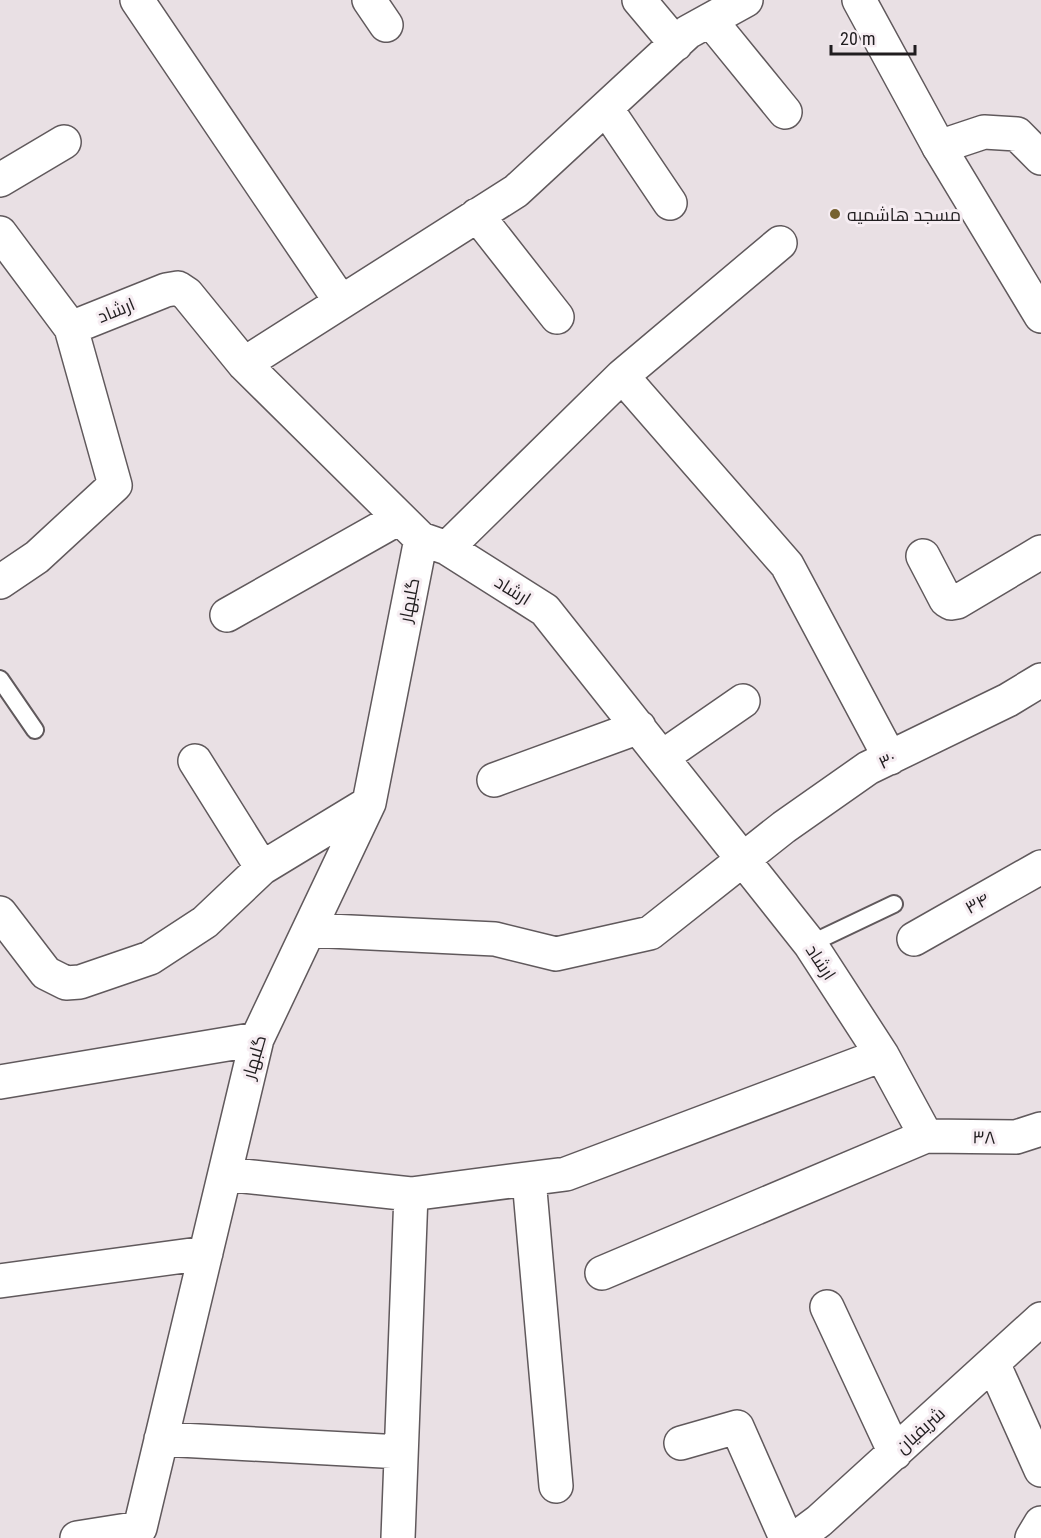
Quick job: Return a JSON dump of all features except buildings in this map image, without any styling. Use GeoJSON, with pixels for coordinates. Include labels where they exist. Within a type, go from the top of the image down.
{"type":"FeatureCollection","features":[{"type":"Feature","properties":{"kind":"street"},"geometry":{"type":"LineString","coordinates":[[137,0],[340,302]]}},
{"type":"Feature","properties":{"kind":"street"},"geometry":{"type":"LineString","coordinates":[[639,0],[676,44]]}},
{"type":"Feature","properties":{"kind":"street"},"geometry":{"type":"LineString","coordinates":[[244,364],[516,191],[688,32],[746,0]]}},
{"type":"Feature","properties":{"kind":"street"},"geometry":{"type":"LineString","coordinates":[[859,0],[939,147],[1041,316]]}},
{"type":"Feature","properties":{"kind":"street"},"geometry":{"type":"LineString","coordinates":[[710,20],[785,112]]}},
{"type":"Feature","properties":{"kind":"street"},"geometry":{"type":"LineString","coordinates":[[606,108],[670,203]]}},
{"type":"Feature","properties":{"kind":"street"},"geometry":{"type":"LineString","coordinates":[[939,147],[984,132],[1017,134],[1041,158]]}},
{"type":"Feature","properties":{"kind":"street"},"geometry":{"type":"LineString","coordinates":[[0,180],[64,142]]}},
{"type":"Feature","properties":{"kind":"street"},"geometry":{"type":"LineString","coordinates":[[477,215],[557,317]]}},
{"type":"Feature","properties":{"kind":"street"},"geometry":{"type":"LineString","coordinates":[[0,233],[71,328],[115,485],[37,557],[0,582]]}},
{"type":"Feature","properties":{"kind":"street"},"geometry":{"type":"LineString","coordinates":[[227,615],[422,535],[622,376],[780,243]]}},
{"type":"Feature","properties":{"kind":"street","name":"ارشاد"},"geometry":{"type":"LineString","coordinates":[[71,328],[166,290],[178,288],[187,294],[244,364],[422,535],[545,610],[810,944],[882,1055],[926,1136]]}},
{"type":"Feature","properties":{"kind":"street"},"geometry":{"type":"LineString","coordinates":[[622,376],[787,565],[890,758]]}},
{"type":"Feature","properties":{"kind":"street","name":"گلبهار"},"geometry":{"type":"LineString","coordinates":[[77,1538],[140,1528],[258,1039],[369,803],[422,535]]}},
{"type":"Feature","properties":{"kind":"street"},"geometry":{"type":"LineString","coordinates":[[923,556],[946,600],[951,603],[957,602],[1041,552]]}},
{"type":"Feature","properties":{"kind":"street","name":"۳۰"},"geometry":{"type":"LineString","coordinates":[[309,930],[495,939],[556,954],[650,933],[784,827],[868,768],[1008,700],[1041,680]]}},
{"type":"Feature","properties":{"kind":"street"},"geometry":{"type":"LineString","coordinates":[[662,756],[743,701]]}},
{"type":"Feature","properties":{"kind":"street"},"geometry":{"type":"LineString","coordinates":[[494,780],[639,727]]}},
{"type":"Feature","properties":{"kind":"street"},"geometry":{"type":"LineString","coordinates":[[195,761],[262,868]]}},
{"type":"Feature","properties":{"kind":"street"},"geometry":{"type":"LineString","coordinates":[[0,913],[46,973],[66,983],[80,982],[150,958],[205,922],[262,868],[369,803]]}},
{"type":"Feature","properties":{"kind":"street","name":"۳۴"},"geometry":{"type":"LineString","coordinates":[[914,939],[1041,867]]}},
{"type":"Feature","properties":{"kind":"street"},"geometry":{"type":"LineString","coordinates":[[4,1075],[258,1039]]}},
{"type":"Feature","properties":{"kind":"street"},"geometry":{"type":"LineString","coordinates":[[225,1174],[411,1194],[566,1174],[882,1055]]}},
{"type":"Feature","properties":{"kind":"street","name":"۳۸"},"geometry":{"type":"LineString","coordinates":[[926,1136],[1016,1137],[1041,1129]]}},
{"type":"Feature","properties":{"kind":"street"},"geometry":{"type":"LineString","coordinates":[[602,1272],[926,1136]]}},
{"type":"Feature","properties":{"kind":"street"},"geometry":{"type":"LineString","coordinates":[[529,1179],[556,1486]]}},
{"type":"Feature","properties":{"kind":"street"},"geometry":{"type":"LineString","coordinates":[[398,1538],[411,1194]]}},
{"type":"Feature","properties":{"kind":"street"},"geometry":{"type":"LineString","coordinates":[[0,1281],[206,1253]]}},
{"type":"Feature","properties":{"kind":"street"},"geometry":{"type":"LineString","coordinates":[[827,1307],[895,1453]]}},
{"type":"Feature","properties":{"kind":"street","name":"شریفیان"},"geometry":{"type":"LineString","coordinates":[[796,1538],[819,1521],[1041,1320]]}},
{"type":"Feature","properties":{"kind":"street"},"geometry":{"type":"LineString","coordinates":[[993,1363],[1041,1470]]}},
{"type":"Feature","properties":{"kind":"street"},"geometry":{"type":"LineString","coordinates":[[681,1443],[736,1427],[786,1538]]}},
{"type":"Feature","properties":{"kind":"street"},"geometry":{"type":"LineString","coordinates":[[161,1439],[401,1452]]}},
{"type":"Feature","properties":{"kind":"street"},"geometry":{"type":"LineString","coordinates":[[1032,1538],[1041,1523]]}},
{"type":"Feature","properties":{"kind":"lane"},"geometry":{"type":"LineString","coordinates":[[0,680],[35,730]]}},
{"type":"Feature","properties":{"kind":"lane"},"geometry":{"type":"LineString","coordinates":[[810,944],[894,904]]}},
{"type":"Feature","properties":{"kind":"place","name":"مسجد هاشمیه"},"geometry":{"type":"Point","coordinates":[835,214]}}]}
